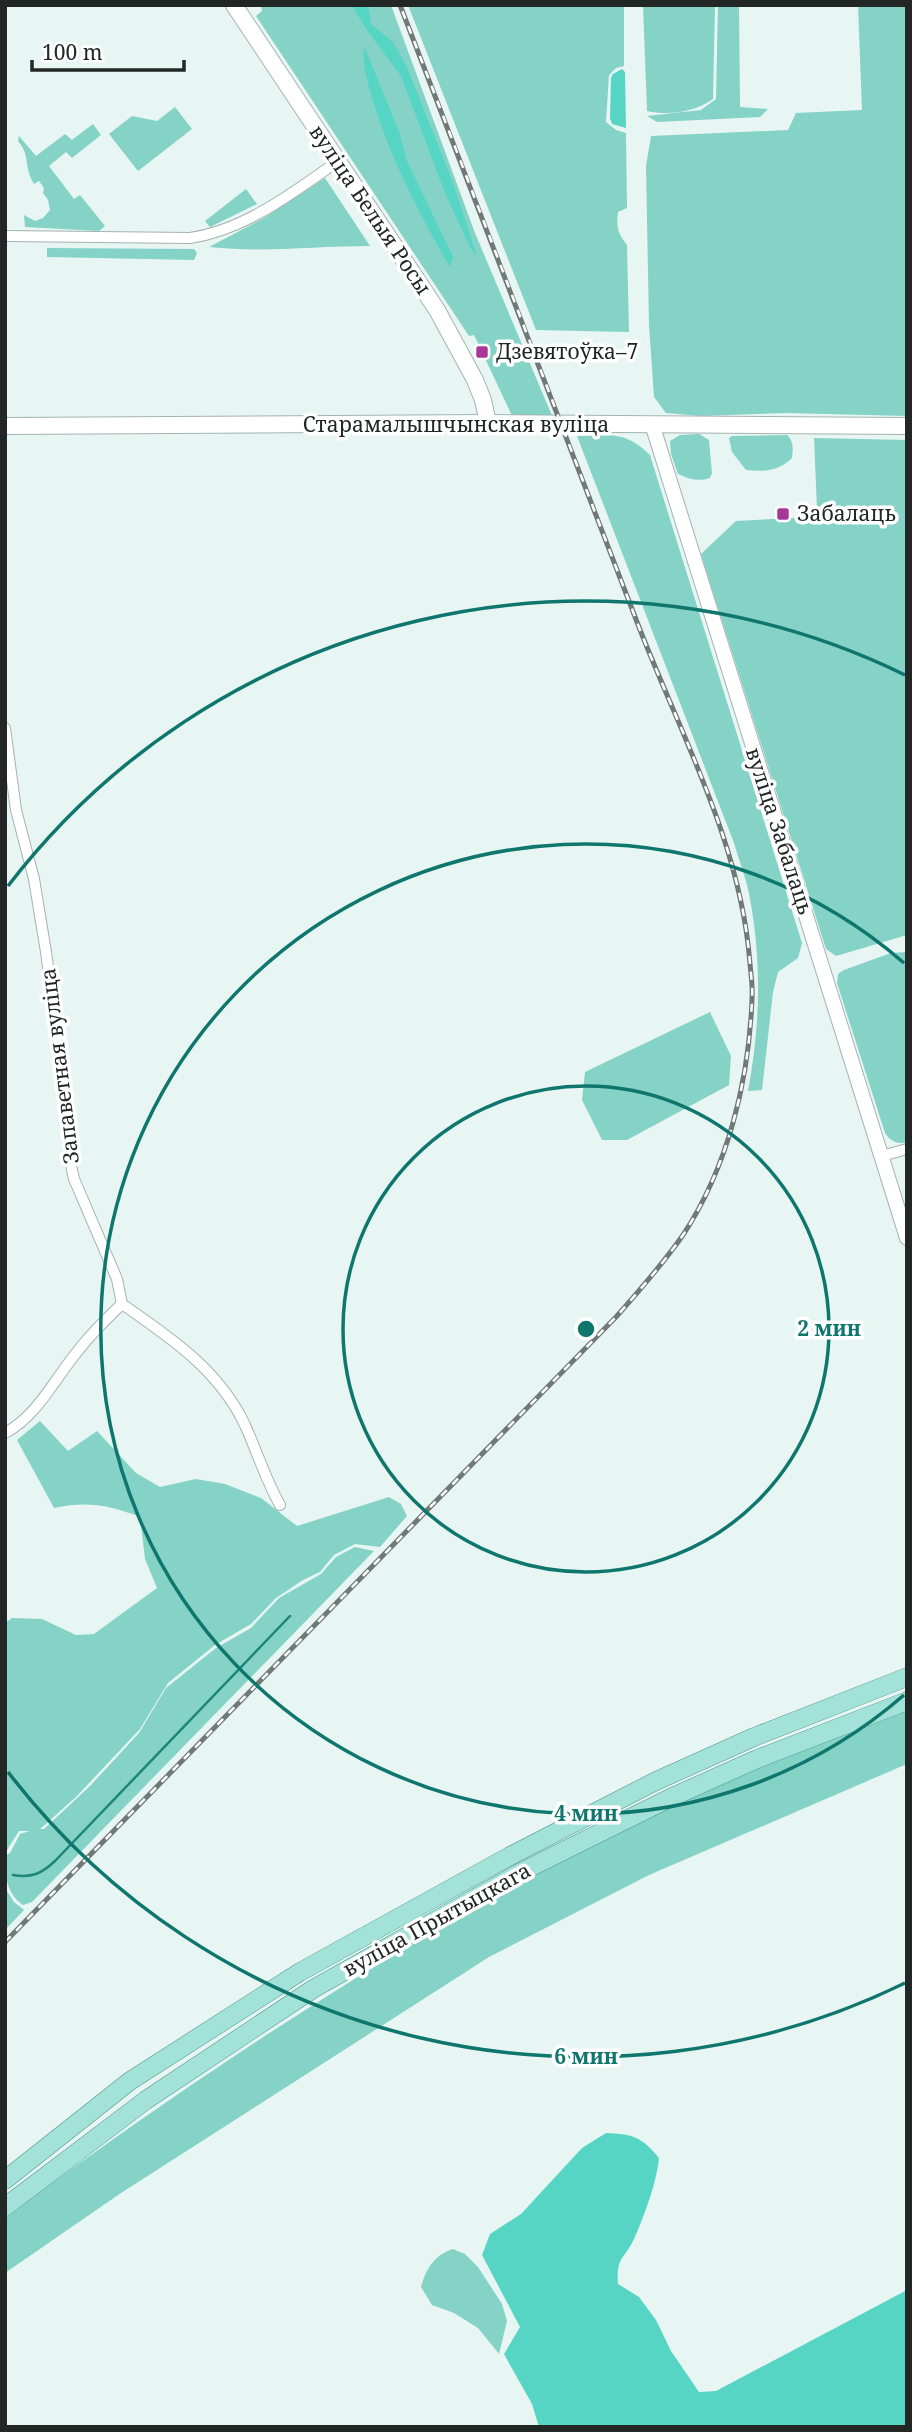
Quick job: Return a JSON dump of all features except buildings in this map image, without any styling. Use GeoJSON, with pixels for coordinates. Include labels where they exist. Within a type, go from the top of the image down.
{"type":"FeatureCollection","features":[{"type":"Feature","properties":{"kind":"main road","name":"вуліца Белыя Росы"},"geometry":{"type":"LineString","coordinates":[[234,5],[459,347],[483,400],[488,423]]}},
{"type":"Feature","properties":{"kind":"main road","name":"Старамалышчынская вуліца"},"geometry":{"type":"LineString","coordinates":[[5,426],[488,423],[907,426]]}},
{"type":"Feature","properties":{"kind":"main road","name":"вуліца Прытыцкага"},"geometry":{"type":"LineString","coordinates":[[5,2180],[130,2081],[300,1972],[510,1856],[654,1782],[754,1737],[907,1677]]}},
{"type":"Feature","properties":{"kind":"main road","name":"вуліца Прытыцкага"},"geometry":{"type":"LineString","coordinates":[[5,2207],[146,2099],[313,1989],[519,1873],[670,1798],[757,1759],[907,1701]]}},
{"type":"Feature","properties":{"kind":"street"},"geometry":{"type":"LineString","coordinates":[[5,236],[207,236],[266,209],[338,161]]}},
{"type":"Feature","properties":{"kind":"street","name":"вуліца Забалаць"},"geometry":{"type":"LineString","coordinates":[[652,424],[907,1238]]}},
{"type":"Feature","properties":{"kind":"street","name":"Запаветная вуліца"},"geometry":{"type":"LineString","coordinates":[[5,728],[16,810],[34,879],[47,952],[67,1106],[69,1156],[74,1179],[117,1279],[122,1304]]}},
{"type":"Feature","properties":{"kind":"street"},"geometry":{"type":"LineString","coordinates":[[882,1156],[907,1149]]}},
{"type":"Feature","properties":{"kind":"street"},"geometry":{"type":"LineString","coordinates":[[5,1433],[20,1424],[35,1409],[78,1350],[122,1304],[179,1345],[220,1385],[244,1424],[280,1505]]}},
{"type":"Feature","properties":{"kind":"green space"},"geometry":{"type":"Polygon","coordinates":[[[261,5],[391,5],[475,233],[553,418],[513,418],[474,335],[469,336],[256,16],[262,11],[261,5]]]}},
{"type":"Feature","properties":{"kind":"green space"},"geometry":{"type":"Polygon","coordinates":[[[352,5],[368,5],[371,24],[392,41],[406,65],[453,183],[477,256],[471,249],[445,193],[401,76],[366,29],[352,5]]]}},
{"type":"Feature","properties":{"kind":"green space"},"geometry":{"type":"Polygon","coordinates":[[[408,5],[624,5],[624,66],[616,68],[609,75],[606,122],[616,130],[626,133],[627,208],[618,212],[617,222],[618,230],[627,245],[629,332],[536,330],[408,5]]]}},
{"type":"Feature","properties":{"kind":"green space"},"geometry":{"type":"Polygon","coordinates":[[[643,5],[715,5],[713,99],[682,112],[647,111],[643,5]]]}},
{"type":"Feature","properties":{"kind":"green space"},"geometry":{"type":"Polygon","coordinates":[[[718,5],[739,5],[740,107],[768,109],[760,117],[657,122],[647,116],[701,110],[716,99],[718,5]]]}},
{"type":"Feature","properties":{"kind":"green space"},"geometry":{"type":"Polygon","coordinates":[[[858,5],[907,5],[907,416],[786,413],[701,416],[666,413],[654,397],[649,325],[646,166],[651,136],[788,130],[796,113],[862,110],[858,5]]]}},
{"type":"Feature","properties":{"kind":"green space"},"geometry":{"type":"Polygon","coordinates":[[[364,46],[400,134],[406,159],[453,257],[450,267],[389,147],[368,82],[364,46]]]}},
{"type":"Feature","properties":{"kind":"green space"},"geometry":{"type":"Polygon","coordinates":[[[622,69],[625,72],[626,128],[612,124],[610,118],[611,78],[622,69]]]}},
{"type":"Feature","properties":{"kind":"green space"},"geometry":{"type":"Polygon","coordinates":[[[175,107],[192,129],[138,171],[109,134],[132,116],[157,121],[175,107]]]}},
{"type":"Feature","properties":{"kind":"green space"},"geometry":{"type":"Polygon","coordinates":[[[93,124],[101,135],[72,158],[66,152],[49,166],[74,199],[80,195],[105,226],[99,231],[25,227],[24,215],[35,221],[43,218],[50,210],[43,193],[44,188],[39,181],[34,184],[31,178],[22,146],[18,141],[19,136],[36,156],[65,134],[72,140],[93,124]]]}},
{"type":"Feature","properties":{"kind":"green space"},"geometry":{"type":"Polygon","coordinates":[[[325,178],[370,246],[269,249],[209,247],[264,218],[325,178]]]}},
{"type":"Feature","properties":{"kind":"green space"},"geometry":{"type":"Polygon","coordinates":[[[246,189],[257,204],[210,227],[205,221],[246,189]]]}},
{"type":"Feature","properties":{"kind":"green space"},"geometry":{"type":"Polygon","coordinates":[[[47,248],[194,249],[197,253],[194,260],[47,257],[47,248]]]}},
{"type":"Feature","properties":{"kind":"green space"},"geometry":{"type":"Polygon","coordinates":[[[699,434],[709,440],[712,473],[710,478],[698,480],[678,474],[670,441],[680,435],[699,434]]]}},
{"type":"Feature","properties":{"kind":"green space"},"geometry":{"type":"Polygon","coordinates":[[[787,435],[792,443],[792,458],[782,466],[765,471],[746,470],[732,452],[729,438],[732,436],[787,435]]]}},
{"type":"Feature","properties":{"kind":"green space"},"geometry":{"type":"Polygon","coordinates":[[[577,436],[617,436],[632,441],[650,455],[802,943],[798,958],[778,972],[773,992],[762,1090],[748,1091],[758,995],[754,923],[749,892],[734,843],[577,436]]]}},
{"type":"Feature","properties":{"kind":"green space"},"geometry":{"type":"Polygon","coordinates":[[[814,438],[907,440],[907,935],[836,956],[826,949],[701,554],[736,521],[810,517],[817,509],[814,438]]]}},
{"type":"Feature","properties":{"kind":"green space"},"geometry":{"type":"Polygon","coordinates":[[[907,952],[907,1142],[897,1143],[885,1133],[837,983],[838,974],[844,970],[891,953],[907,952]]]}},
{"type":"Feature","properties":{"kind":"green space"},"geometry":{"type":"Polygon","coordinates":[[[710,1012],[731,1056],[729,1085],[627,1140],[602,1140],[582,1100],[585,1072],[710,1012]]]}},
{"type":"Feature","properties":{"kind":"green space"},"geometry":{"type":"Polygon","coordinates":[[[40,1421],[68,1451],[97,1431],[136,1473],[160,1487],[196,1479],[225,1484],[261,1498],[297,1526],[389,1497],[401,1504],[407,1516],[380,1547],[355,1544],[334,1555],[320,1572],[276,1598],[251,1624],[215,1645],[168,1683],[140,1729],[76,1797],[40,1829],[44,1829],[91,1785],[139,1733],[166,1688],[216,1648],[251,1628],[279,1598],[321,1574],[336,1557],[355,1547],[374,1551],[32,1902],[23,1905],[13,1895],[5,1870],[5,1856],[10,1853],[20,1834],[30,1831],[19,1831],[5,1853],[5,1623],[12,1618],[42,1619],[76,1635],[94,1634],[157,1588],[145,1559],[140,1517],[98,1505],[54,1508],[17,1440],[40,1421]]]}},
{"type":"Feature","properties":{"kind":"green space"},"geometry":{"type":"Polygon","coordinates":[[[907,1708],[907,1764],[649,1875],[489,1957],[121,2193],[5,2273],[5,2217],[142,2119],[352,1980],[498,1895],[613,1835],[738,1778],[907,1708]]]}},
{"type":"Feature","properties":{"kind":"green space"},"geometry":{"type":"Polygon","coordinates":[[[5,1888],[14,1902],[24,1910],[5,1930],[5,1888]]]}},
{"type":"Feature","properties":{"kind":"green space"},"geometry":{"type":"Polygon","coordinates":[[[606,2133],[636,2138],[659,2158],[653,2188],[642,2220],[620,2263],[618,2284],[639,2297],[699,2392],[716,2391],[907,2290],[907,2427],[539,2427],[532,2404],[504,2354],[520,2327],[482,2255],[490,2234],[521,2214],[582,2148],[606,2133]]]}},
{"type":"Feature","properties":{"kind":"green space"},"geometry":{"type":"Polygon","coordinates":[[[453,2249],[465,2254],[478,2267],[502,2304],[507,2321],[499,2354],[478,2328],[454,2313],[432,2305],[421,2287],[432,2264],[453,2249]]]}},
{"type":"Feature","properties":{"kind":"waterway"},"geometry":{"type":"LineString","coordinates":[[13,1875],[36,1874],[55,1861],[290,1616]]}},
{"type":"Feature","properties":{"kind":"railway"},"geometry":{"type":"LineString","coordinates":[[5,1942],[616,1317],[642,1287],[675,1246],[699,1209],[724,1152],[741,1091],[750,1030],[752,981],[744,919],[722,832],[637,622],[400,5]]}},
{"type":"Feature","properties":{"kind":"place","name":"Дзевятоўка–7"},"geometry":{"type":"Point","coordinates":[482,352]}},
{"type":"Feature","properties":{"kind":"place","name":"Забалаць"},"geometry":{"type":"Point","coordinates":[783,514]}}]}
